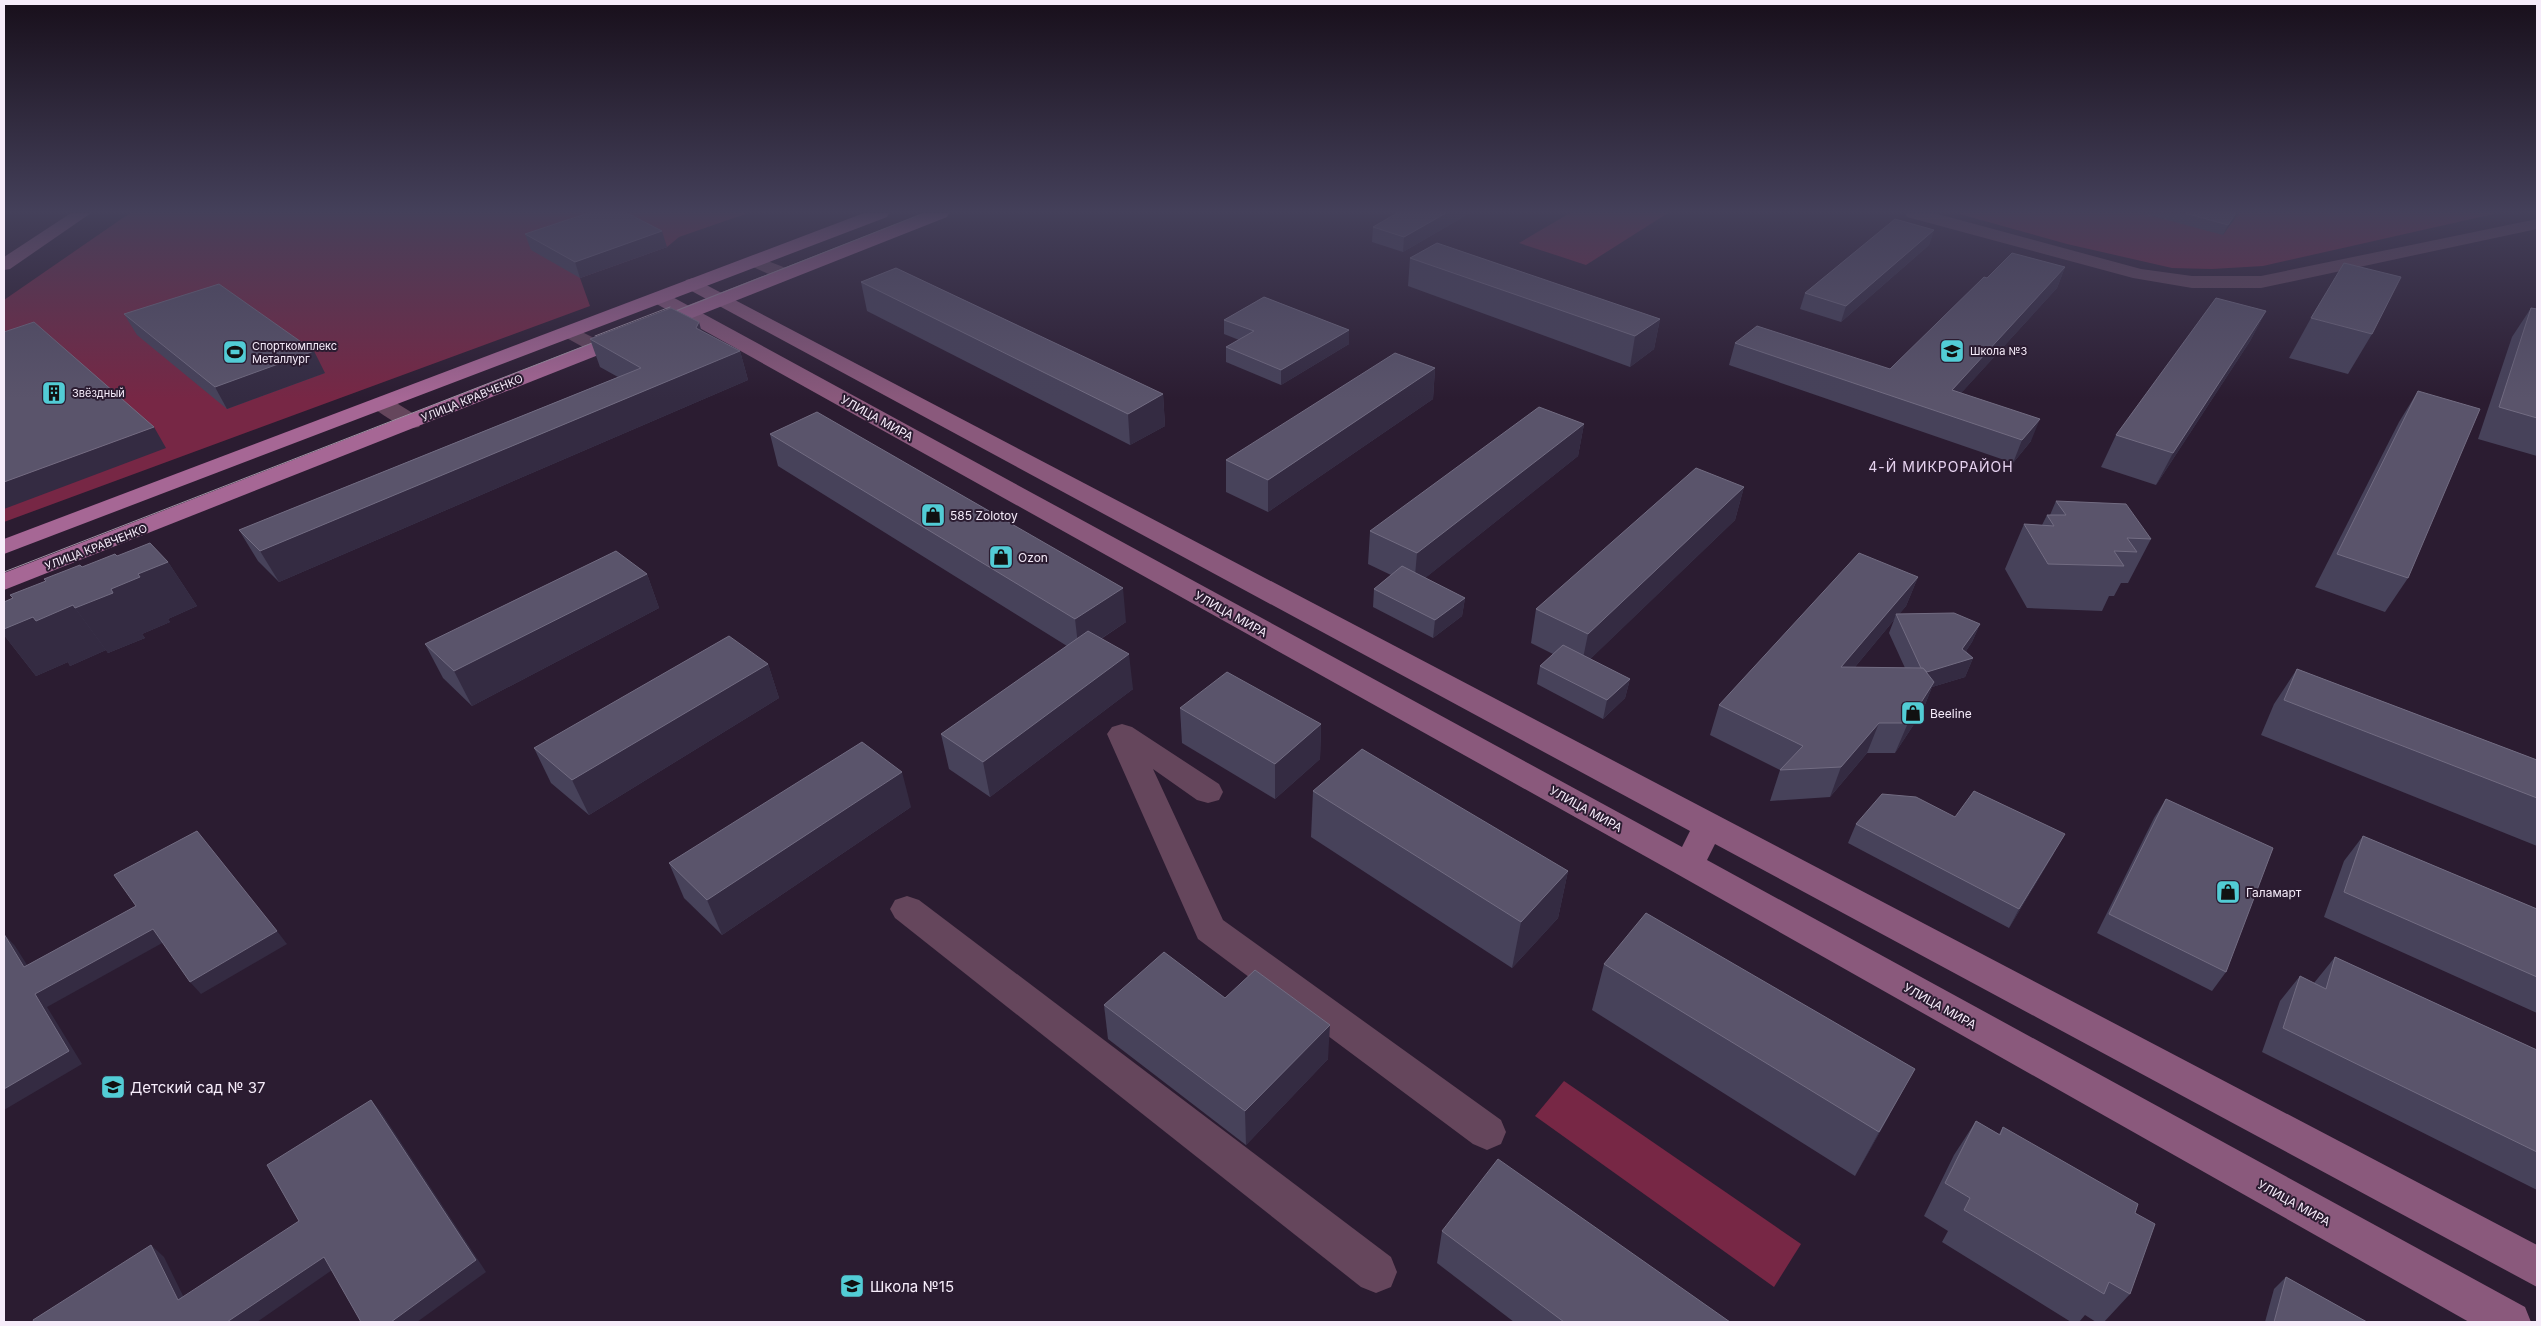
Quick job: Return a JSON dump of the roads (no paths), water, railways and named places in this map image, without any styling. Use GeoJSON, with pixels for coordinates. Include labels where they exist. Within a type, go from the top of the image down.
{"type":"FeatureCollection","features":[{"type":"Feature","properties":{"kind":"main road","name":"УЛИЦА КРАВЧЕНКО"},"geometry":{"type":"LineString","coordinates":[[4,582],[599,348],[731,275]]}},
{"type":"Feature","properties":{"kind":"main road"},"geometry":{"type":"LineString","coordinates":[[721,299],[782,275]]}},
{"type":"Feature","properties":{"kind":"main road"},"geometry":{"type":"LineString","coordinates":[[4,547],[660,298]]}},
{"type":"Feature","properties":{"kind":"street"},"geometry":{"type":"LineString","coordinates":[[2146,275],[2197,282],[2261,282],[2295,275]]}},
{"type":"Feature","properties":{"kind":"street","name":"УЛИЦА МИРА"},"geometry":{"type":"LineString","coordinates":[[660,298],[721,299],[2537,1267]]}},
{"type":"Feature","properties":{"kind":"street","name":"УЛИЦА МИРА"},"geometry":{"type":"LineString","coordinates":[[690,299],[1688,865],[2510,1322]]}},
{"type":"Feature","properties":{"kind":"street"},"geometry":{"type":"LineString","coordinates":[[570,332],[599,348]]}},
{"type":"Feature","properties":{"kind":"street"},"geometry":{"type":"LineString","coordinates":[[382,404],[411,422]]}},
{"type":"Feature","properties":{"kind":"street"},"geometry":{"type":"LineString","coordinates":[[1208,792],[1122,734],[1210,929],[1487,1132]]}},
{"type":"Feature","properties":{"kind":"street"},"geometry":{"type":"LineString","coordinates":[[1688,865],[1709,825]]}},
{"type":"Feature","properties":{"kind":"street"},"geometry":{"type":"LineString","coordinates":[[907,909],[1376,1272]]}},
{"type":"Feature","properties":{"kind":"tram line"},"geometry":{"type":"LineString","coordinates":[[663,316],[767,275]]}},
{"type":"Feature","properties":{"kind":"tram line"},"geometry":{"type":"LineString","coordinates":[[595,336],[670,307]]}},
{"type":"Feature","properties":{"kind":"tram line"},"geometry":{"type":"LineString","coordinates":[[4,572],[605,338]]}},
{"type":"Feature","properties":{"kind":"place","name":"Школа №3"},"geometry":{"type":"Point","coordinates":[1952,351]}},
{"type":"Feature","properties":{"kind":"place","name":"Спорткомплекс Металлург"},"geometry":{"type":"Point","coordinates":[235,352]}},
{"type":"Feature","properties":{"kind":"place","name":"Звёздный"},"geometry":{"type":"Point","coordinates":[54,393]}},
{"type":"Feature","properties":{"kind":"place","name":"585 Zolotoy"},"geometry":{"type":"Point","coordinates":[933,515]}},
{"type":"Feature","properties":{"kind":"place","name":"Ozon"},"geometry":{"type":"Point","coordinates":[1001,557]}},
{"type":"Feature","properties":{"kind":"place","name":"Beeline"},"geometry":{"type":"Point","coordinates":[1913,713]}},
{"type":"Feature","properties":{"kind":"place","name":"Галамарт"},"geometry":{"type":"Point","coordinates":[2228,892]}},
{"type":"Feature","properties":{"kind":"place","name":"Детский сад № 37"},"geometry":{"type":"Point","coordinates":[113,1087]}},
{"type":"Feature","properties":{"kind":"place","name":"Школа №15"},"geometry":{"type":"Point","coordinates":[852,1286]}},
{"type":"Feature","properties":{"kind":"district","name":"4-Й МИКРОРАЙОН"},"geometry":{"type":"Point","coordinates":[1941,466]}}]}
